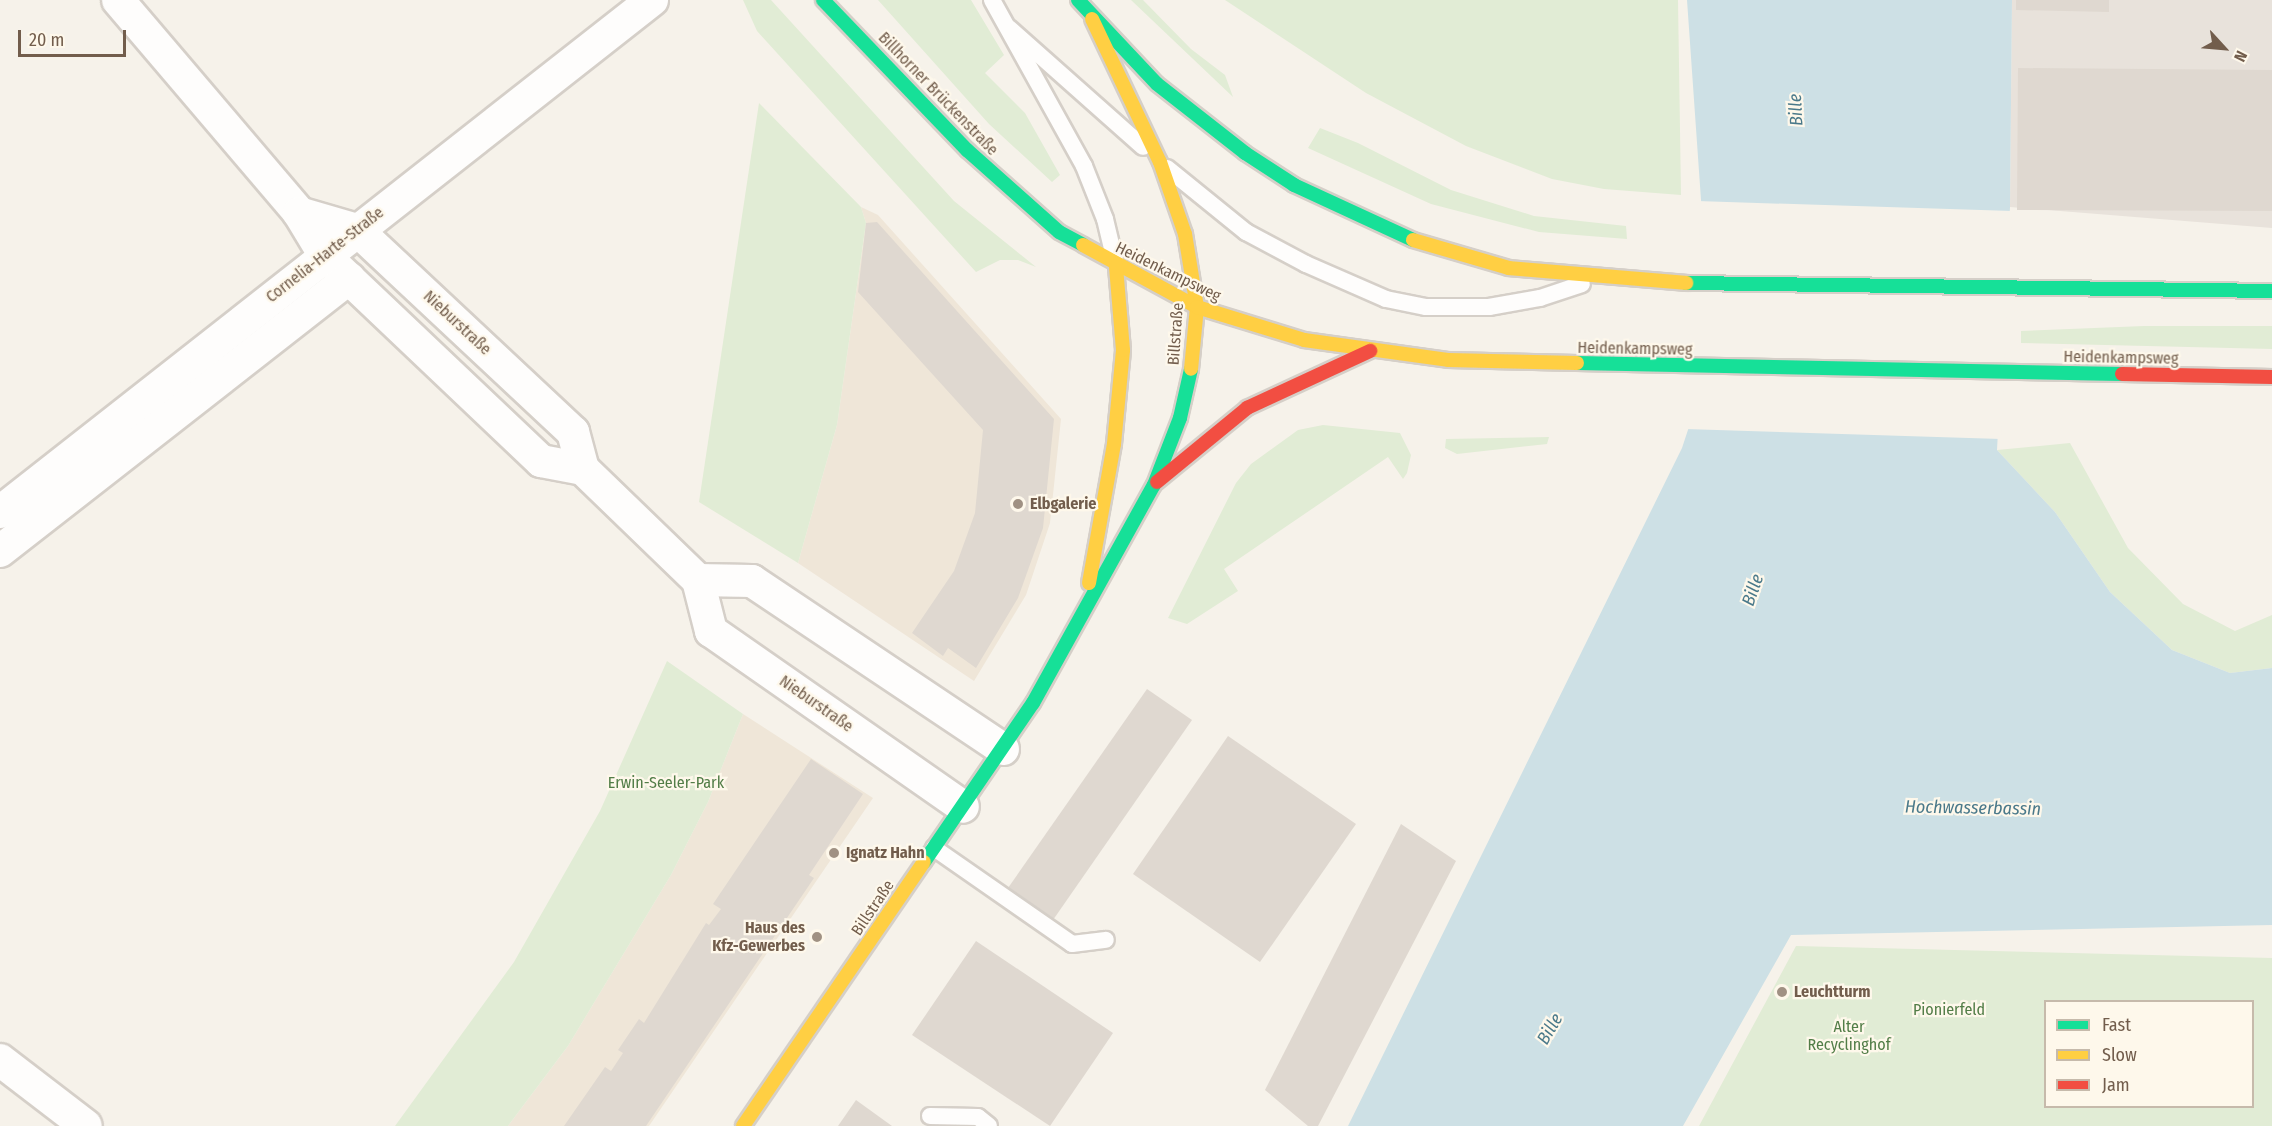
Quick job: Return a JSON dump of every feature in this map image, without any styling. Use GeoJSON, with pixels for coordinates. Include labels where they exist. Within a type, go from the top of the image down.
{"type":"FeatureCollection","features":[{"type":"Feature","properties":{"kind":"main road","name":"Billhorner Brückenstraße"},"geometry":{"type":"LineString","coordinates":[[823,0],[966,150],[1032,209]]}},
{"type":"Feature","properties":{"kind":"main road"},"geometry":{"type":"LineString","coordinates":[[1078,0],[1156,84],[1194,116],[1294,185],[1379,228],[1444,252],[1509,267],[1597,279],[1652,283],[2009,285],[2272,291]]}},
{"type":"Feature","properties":{"kind":"main road","name":"Billstraße"},"geometry":{"type":"LineString","coordinates":[[743,1126],[1003,749],[1083,614],[1154,485],[1180,418],[1191,368],[1197,307],[1185,234],[1160,162],[1091,16]]}},
{"type":"Feature","properties":{"kind":"main road","name":"Heidenkampsweg"},"geometry":{"type":"LineString","coordinates":[[1032,209],[1059,232],[1116,266],[1197,307],[1304,340],[1370,351],[1448,360],[1650,366],[2272,377]]}},
{"type":"Feature","properties":{"kind":"main road","name":"Billstraße"},"geometry":{"type":"LineString","coordinates":[[1083,614],[1114,444],[1123,350],[1116,266]]}},
{"type":"Feature","properties":{"kind":"main road"},"geometry":{"type":"LineString","coordinates":[[1154,485],[1233,417],[1262,400],[1370,351]]}},
{"type":"Feature","properties":{"kind":"street"},"geometry":{"type":"LineString","coordinates":[[118,0],[299,213],[325,256],[542,461],[583,469],[698,580],[752,581],[1003,749]]}},
{"type":"Feature","properties":{"kind":"street","name":"Cornelia-Harte-Straße"},"geometry":{"type":"LineString","coordinates":[[0,512],[652,0]]}},
{"type":"Feature","properties":{"kind":"street","name":"Nieburstraße"},"geometry":{"type":"LineString","coordinates":[[299,213],[357,230],[573,432],[583,469]]}},
{"type":"Feature","properties":{"kind":"street","name":"Cornelia-Harte-Straße"},"geometry":{"type":"LineString","coordinates":[[0,551],[349,278]]}},
{"type":"Feature","properties":{"kind":"street","name":"Nieburstraße"},"geometry":{"type":"LineString","coordinates":[[698,580],[711,631],[963,807]]}},
{"type":"Feature","properties":{"kind":"street"},"geometry":{"type":"LineString","coordinates":[[0,1060],[86,1126]]}},
{"type":"Feature","properties":{"kind":"lane"},"geometry":{"type":"LineString","coordinates":[[992,0],[1084,166],[1106,219],[1116,266]]}},
{"type":"Feature","properties":{"kind":"lane"},"geometry":{"type":"LineString","coordinates":[[1009,28],[1160,162],[1246,232],[1306,264],[1386,299],[1426,307],[1489,307],[1540,298],[1597,279]]}},
{"type":"Feature","properties":{"kind":"lane"},"geometry":{"type":"LineString","coordinates":[[934,848],[1072,944],[1106,940]]}},
{"type":"Feature","properties":{"kind":"lane"},"geometry":{"type":"LineString","coordinates":[[930,1116],[978,1118],[989,1126]]}},
{"type":"Feature","properties":{"kind":"shaded area"},"geometry":{"type":"Polygon","coordinates":[[[2012,0],[2272,0],[2272,228],[2010,207],[2012,0]]]}},
{"type":"Feature","properties":{"kind":"shaded area"},"geometry":{"type":"Polygon","coordinates":[[[861,207],[878,215],[1061,419],[1050,523],[1026,595],[974,681],[798,563],[837,425],[866,223],[861,207]]]}},
{"type":"Feature","properties":{"kind":"shaded area"},"geometry":{"type":"Polygon","coordinates":[[[743,714],[873,798],[649,1126],[508,1126],[568,1046],[671,875],[708,802],[743,714]]]}},
{"type":"Feature","properties":{"kind":"green space"},"geometry":{"type":"Polygon","coordinates":[[[743,0],[771,0],[954,201],[1036,267],[1018,260],[1000,260],[976,272],[757,31],[743,0]]]}},
{"type":"Feature","properties":{"kind":"green space"},"geometry":{"type":"Polygon","coordinates":[[[878,0],[971,0],[1004,55],[985,73],[1025,113],[1060,175],[1052,182],[989,124],[878,0]]]}},
{"type":"Feature","properties":{"kind":"green space"},"geometry":{"type":"Polygon","coordinates":[[[1131,0],[1143,0],[1191,49],[1225,75],[1233,97],[1131,0]]]}},
{"type":"Feature","properties":{"kind":"green space"},"geometry":{"type":"Polygon","coordinates":[[[1225,0],[1678,0],[1681,195],[1604,189],[1552,179],[1466,146],[1366,93],[1225,0]]]}},
{"type":"Feature","properties":{"kind":"green space"},"geometry":{"type":"Polygon","coordinates":[[[759,103],[861,207],[866,223],[837,425],[798,563],[699,502],[759,103]]]}},
{"type":"Feature","properties":{"kind":"green space"},"geometry":{"type":"Polygon","coordinates":[[[1320,128],[1358,143],[1451,190],[1534,216],[1626,226],[1627,239],[1539,232],[1431,204],[1308,148],[1320,128]]]}},
{"type":"Feature","properties":{"kind":"green space"},"geometry":{"type":"Polygon","coordinates":[[[2144,326],[2272,326],[2272,349],[2021,343],[2021,331],[2144,326]]]}},
{"type":"Feature","properties":{"kind":"green space"},"geometry":{"type":"Polygon","coordinates":[[[1323,425],[1400,433],[1411,455],[1407,473],[1403,479],[1388,457],[1224,569],[1238,591],[1187,624],[1168,618],[1236,483],[1251,464],[1298,430],[1323,425]]]}},
{"type":"Feature","properties":{"kind":"green space"},"geometry":{"type":"Polygon","coordinates":[[[1549,437],[1547,444],[1457,454],[1445,448],[1446,439],[1549,437]]]}},
{"type":"Feature","properties":{"kind":"green space"},"geometry":{"type":"Polygon","coordinates":[[[2070,443],[2128,548],[2183,604],[2235,631],[2272,615],[2272,668],[2230,673],[2172,650],[2110,592],[2055,512],[1997,450],[2070,443]]]}},
{"type":"Feature","properties":{"kind":"green space","name":"Erwin-Seeler-Park"},"geometry":{"type":"Polygon","coordinates":[[[667,661],[743,714],[708,802],[671,875],[568,1046],[508,1126],[395,1126],[514,962],[600,811],[667,661]]]}},
{"type":"Feature","properties":{"kind":"green space","name":"Alter Recyclinghof"},"geometry":{"type":"Polygon","coordinates":[[[1796,946],[2272,958],[2272,1126],[1699,1126],[1796,946]]]}},
{"type":"Feature","properties":{"kind":"water"},"geometry":{"type":"Polygon","coordinates":[[[1687,0],[2012,0],[2010,207],[1997,450],[2055,512],[2110,592],[2172,650],[2230,673],[2272,668],[2272,925],[1791,935],[1683,1126],[1348,1126],[1682,448],[1712,357],[1687,0]]]}},
{"type":"Feature","properties":{"kind":"pier"},"geometry":{"type":"Polygon","coordinates":[[[1697,201],[2012,211],[2001,439],[1685,429],[1709,357],[1697,201]]]}},
{"type":"Feature","properties":{"kind":"building"},"geometry":{"type":"Polygon","coordinates":[[[2016,0],[2109,0],[2109,12],[2016,10],[2016,0]]]}},
{"type":"Feature","properties":{"kind":"building"},"geometry":{"type":"Polygon","coordinates":[[[2018,68],[2272,70],[2272,211],[2017,210],[2018,68]]]}},
{"type":"Feature","properties":{"kind":"building"},"geometry":{"type":"Polygon","coordinates":[[[877,222],[1054,419],[1043,528],[1018,598],[976,668],[948,648],[943,656],[912,633],[954,571],[975,513],[983,430],[858,292],[866,223],[877,222]]]}},
{"type":"Feature","properties":{"kind":"building"},"geometry":{"type":"Polygon","coordinates":[[[1147,689],[1192,720],[1053,920],[1008,888],[1147,689]]]}},
{"type":"Feature","properties":{"kind":"building"},"geometry":{"type":"Polygon","coordinates":[[[1228,736],[1356,824],[1260,962],[1133,874],[1228,736]]]}},
{"type":"Feature","properties":{"kind":"building"},"geometry":{"type":"Polygon","coordinates":[[[811,759],[863,794],[809,875],[814,878],[646,1126],[564,1126],[605,1067],[611,1071],[623,1053],[618,1050],[639,1019],[644,1023],[706,923],[709,925],[721,909],[713,904],[811,759]]]}},
{"type":"Feature","properties":{"kind":"building"},"geometry":{"type":"Polygon","coordinates":[[[1401,824],[1456,861],[1318,1126],[1308,1126],[1265,1090],[1401,824]]]}},
{"type":"Feature","properties":{"kind":"building"},"geometry":{"type":"Polygon","coordinates":[[[976,941],[1113,1033],[1050,1126],[912,1035],[976,941]]]}},
{"type":"Feature","properties":{"kind":"building"},"geometry":{"type":"Polygon","coordinates":[[[856,1100],[892,1126],[838,1126],[856,1100]]]}},
{"type":"Feature","properties":{"kind":"traffic: fast"},"geometry":{"type":"LineString","coordinates":[[823,0],[967,150],[1059,232],[1083,245]]}},
{"type":"Feature","properties":{"kind":"traffic: fast"},"geometry":{"type":"LineString","coordinates":[[1078,0],[1157,84],[1245,153],[1294,185],[1413,240]]}},
{"type":"Feature","properties":{"kind":"traffic: fast"},"geometry":{"type":"LineString","coordinates":[[1686,283],[2272,291]]}},
{"type":"Feature","properties":{"kind":"traffic: fast"},"geometry":{"type":"LineString","coordinates":[[1577,363],[2122,374]]}},
{"type":"Feature","properties":{"kind":"traffic: fast"},"geometry":{"type":"LineString","coordinates":[[924,862],[1033,703],[1154,485],[1180,418],[1191,369]]}},
{"type":"Feature","properties":{"kind":"traffic: slow"},"geometry":{"type":"LineString","coordinates":[[1092,19],[1160,162],[1185,234],[1197,307],[1191,369]]}},
{"type":"Feature","properties":{"kind":"traffic: slow"},"geometry":{"type":"LineString","coordinates":[[1413,240],[1509,268],[1686,283]]}},
{"type":"Feature","properties":{"kind":"traffic: slow"},"geometry":{"type":"LineString","coordinates":[[1083,245],[1197,307],[1304,340],[1448,360],[1577,363]]}},
{"type":"Feature","properties":{"kind":"traffic: slow"},"geometry":{"type":"LineString","coordinates":[[1089,583],[1114,444],[1123,350],[1116,266]]}},
{"type":"Feature","properties":{"kind":"traffic: slow"},"geometry":{"type":"LineString","coordinates":[[743,1126],[924,862]]}},
{"type":"Feature","properties":{"kind":"traffic: jam"},"geometry":{"type":"LineString","coordinates":[[1157,482],[1247,408],[1370,351]]}},
{"type":"Feature","properties":{"kind":"traffic: jam"},"geometry":{"type":"LineString","coordinates":[[2122,374],[2272,377]]}},
{"type":"Feature","properties":{"kind":"place","name":"Elbgalerie"},"geometry":{"type":"Point","coordinates":[1018,504]}},
{"type":"Feature","properties":{"kind":"place","name":"Ignatz Hahn"},"geometry":{"type":"Point","coordinates":[834,853]}},
{"type":"Feature","properties":{"kind":"place","name":"Haus des Kfz-Gewerbes"},"geometry":{"type":"Point","coordinates":[817,937]}},
{"type":"Feature","properties":{"kind":"place","name":"Leuchtturm"},"geometry":{"type":"Point","coordinates":[1782,992]}},
{"type":"Feature","properties":{"kind":"water label","name":"Bille"},"geometry":{"type":"Point","coordinates":[1796,110]}},
{"type":"Feature","properties":{"kind":"water label","name":"Bille"},"geometry":{"type":"Point","coordinates":[1753,590]}},
{"type":"Feature","properties":{"kind":"water label","name":"Hochwasserbassin"},"geometry":{"type":"Point","coordinates":[1973,808]}},
{"type":"Feature","properties":{"kind":"water label","name":"Bille"},"geometry":{"type":"Point","coordinates":[1550,1029]}},
{"type":"Feature","properties":{"kind":"park label","name":"Pionierfeld"},"geometry":{"type":"Point","coordinates":[1949,1010]}}]}
